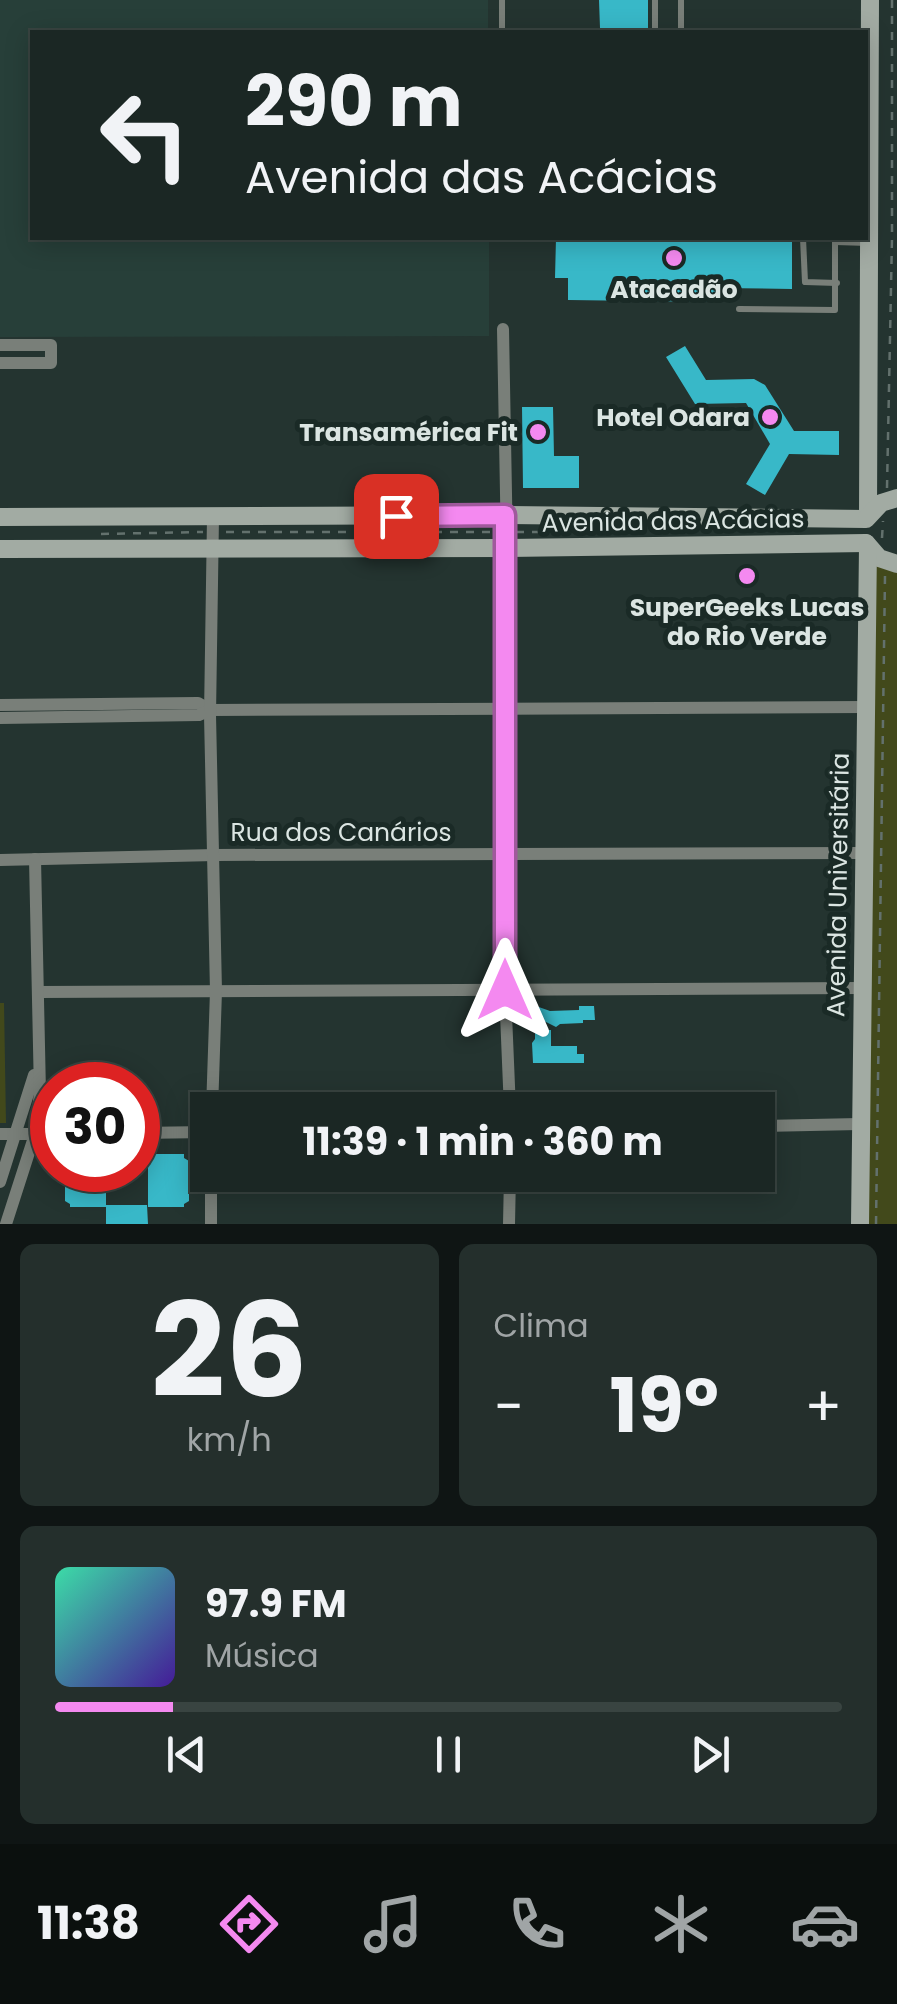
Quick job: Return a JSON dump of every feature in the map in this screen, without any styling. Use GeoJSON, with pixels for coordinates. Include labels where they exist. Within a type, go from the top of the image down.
{"type":"FeatureCollection","features":[{"type":"Feature","properties":{"kind":"street"},"geometry":{"type":"LineString","coordinates":[[868,231],[870,0]]}},
{"type":"Feature","properties":{"kind":"street"},"geometry":{"type":"LineString","coordinates":[[867,518],[868,240]]}},
{"type":"Feature","properties":{"kind":"street"},"geometry":{"type":"LineString","coordinates":[[503,329],[505,990],[509,1092]]}},
{"type":"Feature","properties":{"kind":"street"},"geometry":{"type":"LineString","coordinates":[[0,346],[51,345],[51,362],[0,362]]}},
{"type":"Feature","properties":{"kind":"street"},"geometry":{"type":"LineString","coordinates":[[867,518],[876,506],[892,499]]}},
{"type":"Feature","properties":{"kind":"street","name":"Avenida das Acácias"},"geometry":{"type":"LineString","coordinates":[[0,517],[213,532],[506,532],[867,545]]}},
{"type":"Feature","properties":{"kind":"street","name":"Avenida das Acácias"},"geometry":{"type":"LineString","coordinates":[[0,549],[213,532],[506,532],[867,518]]}},
{"type":"Feature","properties":{"kind":"street","name":"Avenida Universitária"},"geometry":{"type":"LineString","coordinates":[[860,1224],[867,518]]}},
{"type":"Feature","properties":{"kind":"street"},"geometry":{"type":"LineString","coordinates":[[213,532],[210,710],[216,991],[213,1092]]}},
{"type":"Feature","properties":{"kind":"street"},"geometry":{"type":"LineString","coordinates":[[867,545],[878,558],[891,563]]}},
{"type":"Feature","properties":{"kind":"street"},"geometry":{"type":"LineString","coordinates":[[0,705],[198,703],[210,710]]}},
{"type":"Feature","properties":{"kind":"street"},"geometry":{"type":"LineString","coordinates":[[0,718],[199,715],[210,710],[866,707]]}},
{"type":"Feature","properties":{"kind":"street","name":"Rua dos Canários"},"geometry":{"type":"LineString","coordinates":[[0,860],[863,853]]}},
{"type":"Feature","properties":{"kind":"street"},"geometry":{"type":"LineString","coordinates":[[0,1182],[38,1060],[35,859]]}},
{"type":"Feature","properties":{"kind":"street"},"geometry":{"type":"LineString","coordinates":[[38,992],[862,988]]}},
{"type":"Feature","properties":{"kind":"street"},"geometry":{"type":"LineString","coordinates":[[775,1126],[860,1124]]}},
{"type":"Feature","properties":{"kind":"street"},"geometry":{"type":"LineString","coordinates":[[160,1132],[190,1132]]}},
{"type":"Feature","properties":{"kind":"street"},"geometry":{"type":"LineString","coordinates":[[0,1134],[30,1134]]}},
{"type":"Feature","properties":{"kind":"street"},"geometry":{"type":"LineString","coordinates":[[6,1224],[30,1150]]}},
{"type":"Feature","properties":{"kind":"street"},"geometry":{"type":"LineString","coordinates":[[211,1192],[211,1224]]}},
{"type":"Feature","properties":{"kind":"street"},"geometry":{"type":"LineString","coordinates":[[509,1224],[510,1192]]}},
{"type":"Feature","properties":{"kind":"lane"},"geometry":{"type":"LineString","coordinates":[[502,0],[502,30]]}},
{"type":"Feature","properties":{"kind":"lane"},"geometry":{"type":"LineString","coordinates":[[655,0],[655,30]]}},
{"type":"Feature","properties":{"kind":"lane"},"geometry":{"type":"LineString","coordinates":[[681,0],[681,30]]}},
{"type":"Feature","properties":{"kind":"lane"},"geometry":{"type":"LineString","coordinates":[[803,240],[805,282],[837,284]]}},
{"type":"Feature","properties":{"kind":"lane"},"geometry":{"type":"LineString","coordinates":[[738,309],[836,310],[835,240]]}},
{"type":"Feature","properties":{"kind":"path"},"geometry":{"type":"LineString","coordinates":[[876,1224],[891,563],[881,532],[892,499],[892,0]]}},
{"type":"Feature","properties":{"kind":"path"},"geometry":{"type":"LineString","coordinates":[[102,534],[546,532]]}},
{"type":"Feature","properties":{"kind":"shaded area"},"geometry":{"type":"Polygon","coordinates":[[[0,0],[488,0],[488,30],[30,30],[30,240],[489,240],[489,336],[0,337],[0,0]]]}},
{"type":"Feature","properties":{"kind":"green space"},"geometry":{"type":"Polygon","coordinates":[[[873,564],[897,569],[897,1224],[867,1224],[873,564]]]}},
{"type":"Feature","properties":{"kind":"green space"},"geometry":{"type":"Polygon","coordinates":[[[0,1003],[4,1003],[6,1123],[0,1123],[0,1003]]]}},
{"type":"Feature","properties":{"kind":"building"},"geometry":{"type":"Polygon","coordinates":[[[599,0],[648,0],[645,30],[600,28],[599,0]]]}},
{"type":"Feature","properties":{"kind":"building","name":"Atacadão"},"geometry":{"type":"Polygon","coordinates":[[[556,240],[792,240],[792,289],[718,288],[718,302],[568,300],[568,278],[555,278],[556,240]]]}},
{"type":"Feature","properties":{"kind":"building","name":"Hotel Odara"},"geometry":{"type":"Polygon","coordinates":[[[685,346],[706,380],[754,379],[765,385],[794,431],[839,431],[839,455],[789,454],[765,495],[746,484],[770,444],[746,403],[695,404],[666,357],[685,346]]]}},
{"type":"Feature","properties":{"kind":"building","name":"Transamérica Fit"},"geometry":{"type":"Polygon","coordinates":[[[522,407],[553,407],[554,456],[579,456],[579,488],[523,488],[522,407]]]}},
{"type":"Feature","properties":{"kind":"building"},"geometry":{"type":"Polygon","coordinates":[[[536,1006],[550,1011],[594,1006],[595,1020],[556,1027],[532,1015],[536,1006]]]}},
{"type":"Feature","properties":{"kind":"building"},"geometry":{"type":"Polygon","coordinates":[[[535,1030],[551,1030],[551,1046],[577,1046],[577,1054],[584,1054],[584,1063],[533,1063],[535,1030]]]}},
{"type":"Feature","properties":{"kind":"building"},"geometry":{"type":"Polygon","coordinates":[[[160,1154],[184,1154],[189,1161],[189,1201],[184,1207],[148,1207],[148,1192],[160,1192],[160,1154]]]}},
{"type":"Feature","properties":{"kind":"building"},"geometry":{"type":"Polygon","coordinates":[[[65,1192],[106,1192],[106,1205],[147,1205],[148,1224],[106,1224],[106,1207],[70,1207],[65,1192]]]}},
{"type":"Feature","properties":{"kind":"place","name":"Atacadão"},"geometry":{"type":"Point","coordinates":[674,258]}},
{"type":"Feature","properties":{"kind":"place","name":"Hotel Odara"},"geometry":{"type":"Point","coordinates":[770,417]}},
{"type":"Feature","properties":{"kind":"place","name":"Transamérica Fit"},"geometry":{"type":"Point","coordinates":[538,432]}},
{"type":"Feature","properties":{"kind":"place","name":"SuperGeeks Lucas do Rio Verde"},"geometry":{"type":"Point","coordinates":[747,576]}},
{"type":"Feature","properties":{"kind":"route"},"geometry":{"type":"LineString","coordinates":[[396,516],[505,515],[505,990]]}}]}
